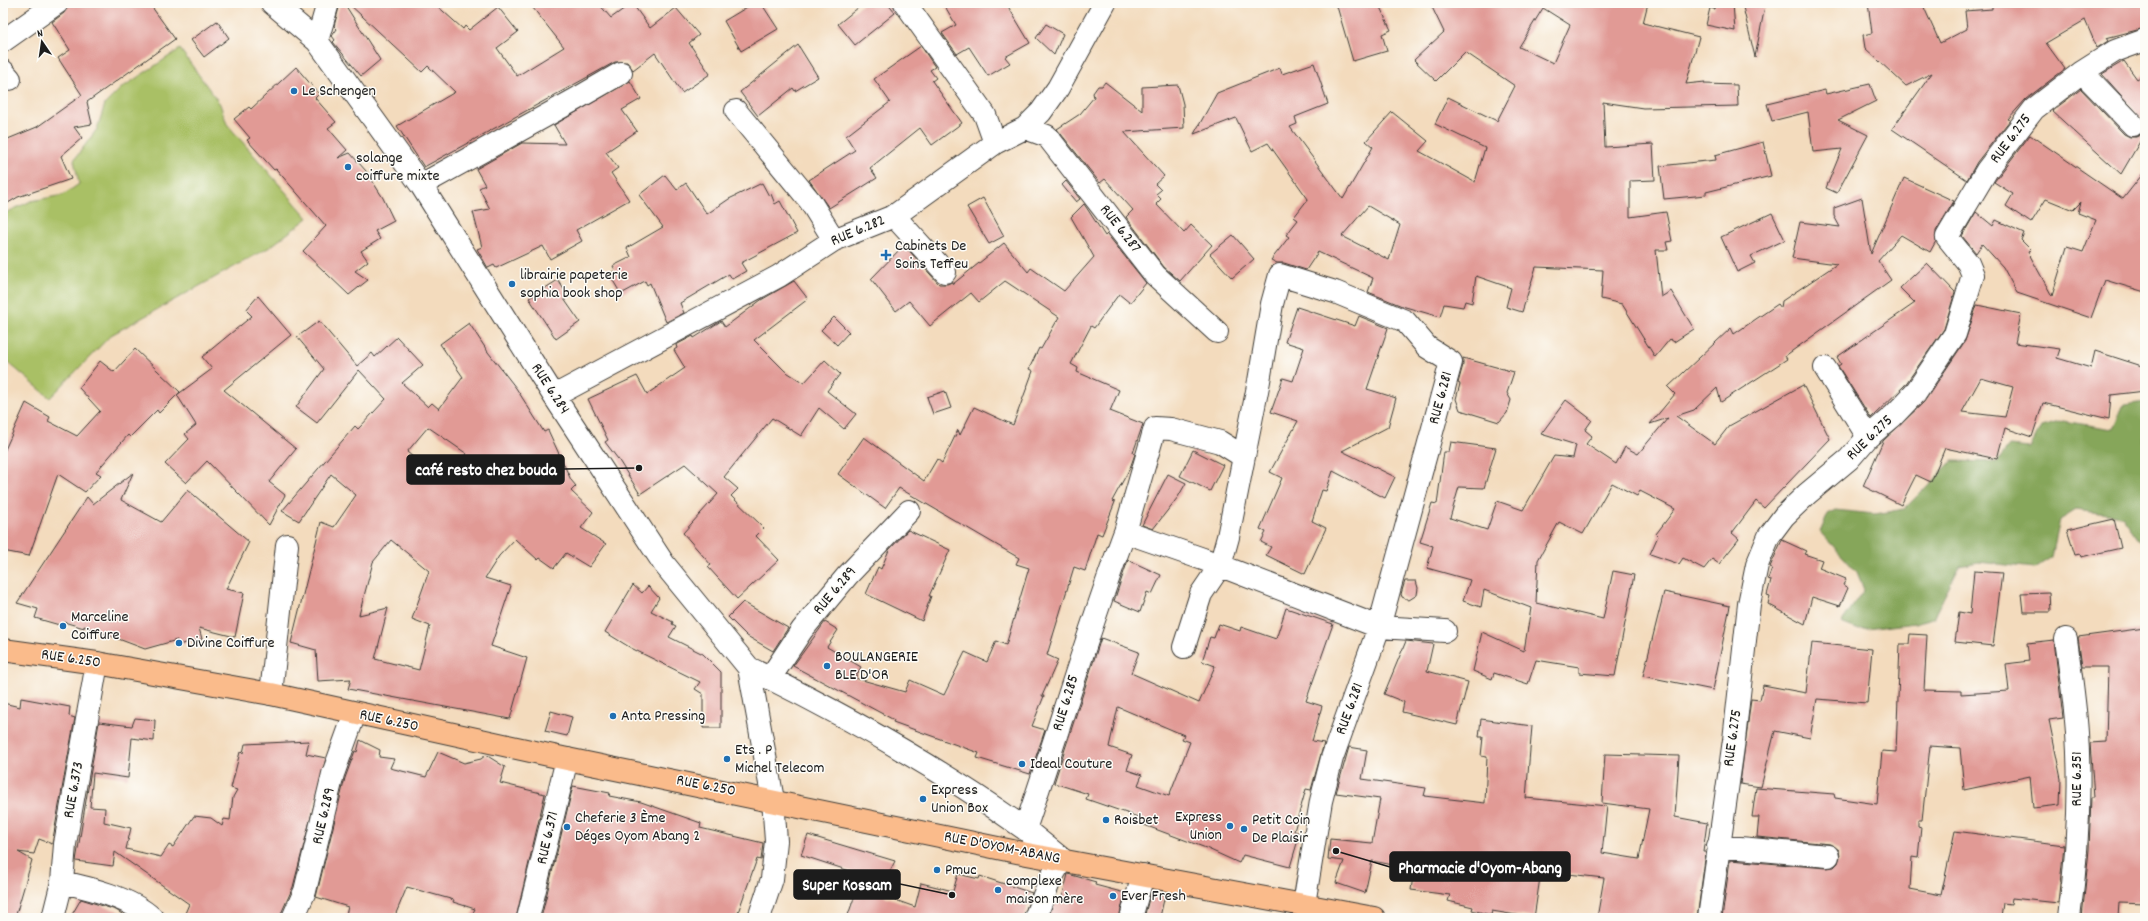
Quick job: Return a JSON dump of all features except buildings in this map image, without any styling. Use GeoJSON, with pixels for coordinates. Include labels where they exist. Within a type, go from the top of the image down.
{"type":"FeatureCollection","features":[{"type":"Feature","properties":{"kind":"main road","name":"RUE 6.250"},"geometry":{"type":"LineString","coordinates":[[3,650],[97,663],[271,694],[355,714],[567,759],[773,800]]}},
{"type":"Feature","properties":{"kind":"main road","name":"RUE D'OYOM-ABANG"},"geometry":{"type":"LineString","coordinates":[[773,800],[928,834],[1304,904],[1331,914],[1374,918]]}},
{"type":"Feature","properties":{"kind":"street"},"geometry":{"type":"LineString","coordinates":[[3,41],[57,3]]}},
{"type":"Feature","properties":{"kind":"street","name":"RUE 6.284"},"geometry":{"type":"LineString","coordinates":[[272,3],[316,41],[421,185],[554,396],[664,564],[749,668],[773,800],[776,858],[772,879],[759,918]]}},
{"type":"Feature","properties":{"kind":"street"},"geometry":{"type":"LineString","coordinates":[[316,41],[328,3]]}},
{"type":"Feature","properties":{"kind":"street"},"geometry":{"type":"LineString","coordinates":[[904,3],[985,115],[995,143]]}},
{"type":"Feature","properties":{"kind":"street","name":"RUE 6.282"},"geometry":{"type":"LineString","coordinates":[[554,396],[689,326],[779,276],[834,240],[894,216],[995,143],[1025,128],[1041,112],[1058,88],[1105,3]]}},
{"type":"Feature","properties":{"kind":"street","name":"RUE 6.275"},"geometry":{"type":"LineString","coordinates":[[1708,918],[1734,740],[1749,604],[1757,565],[1769,536],[1784,516],[1807,494],[1849,459],[1868,437],[1893,416],[1914,393],[1955,334],[1973,275],[1968,264],[1947,237],[1987,170],[2034,109],[2082,72],[2115,51],[2145,40]]}},
{"type":"Feature","properties":{"kind":"street"},"geometry":{"type":"LineString","coordinates":[[2082,72],[2133,125]]}},
{"type":"Feature","properties":{"kind":"street"},"geometry":{"type":"LineString","coordinates":[[421,185],[576,100],[621,73]]}},
{"type":"Feature","properties":{"kind":"street"},"geometry":{"type":"LineString","coordinates":[[736,110],[810,201],[834,240]]}},
{"type":"Feature","properties":{"kind":"street","name":"RUE 6.287"},"geometry":{"type":"LineString","coordinates":[[1025,128],[1046,136],[1155,275],[1217,332]]}},
{"type":"Feature","properties":{"kind":"street"},"geometry":{"type":"LineString","coordinates":[[894,216],[945,272]]}},
{"type":"Feature","properties":{"kind":"street","name":"RUE 6.281"},"geometry":{"type":"LineString","coordinates":[[1184,647],[1201,594],[1220,566],[1233,519],[1272,304],[1280,275],[1335,292],[1406,321],[1427,347],[1451,362],[1379,627],[1332,758],[1321,801],[1304,904]]}},
{"type":"Feature","properties":{"kind":"street"},"geometry":{"type":"LineString","coordinates":[[1824,368],[1868,437]]}},
{"type":"Feature","properties":{"kind":"street","name":"RUE 6.285"},"geometry":{"type":"LineString","coordinates":[[1025,829],[1072,682],[1125,532],[1155,428],[1171,429],[1220,442],[1244,457]]}},
{"type":"Feature","properties":{"kind":"street","name":"RUE 6.289"},"geometry":{"type":"LineString","coordinates":[[770,678],[802,630],[847,576],[909,512]]}},
{"type":"Feature","properties":{"kind":"street"},"geometry":{"type":"LineString","coordinates":[[1125,532],[1220,566],[1379,627],[1445,631]]}},
{"type":"Feature","properties":{"kind":"street"},"geometry":{"type":"LineString","coordinates":[[271,694],[287,545]]}},
{"type":"Feature","properties":{"kind":"street","name":"RUE 6.351"},"geometry":{"type":"LineString","coordinates":[[2066,639],[2077,733],[2078,776],[2074,882],[2069,918]]}},
{"type":"Feature","properties":{"kind":"street","name":"RUE 6.373"},"geometry":{"type":"LineString","coordinates":[[53,918],[62,882],[65,844],[97,663]]}},
{"type":"Feature","properties":{"kind":"street"},"geometry":{"type":"LineString","coordinates":[[749,668],[850,719],[982,798],[1025,829],[1062,859],[1050,880],[1035,918]]}},
{"type":"Feature","properties":{"kind":"street","name":"RUE 6.289"},"geometry":{"type":"LineString","coordinates":[[293,918],[305,891],[333,774],[355,714]]}},
{"type":"Feature","properties":{"kind":"street","name":"RUE 6.371"},"geometry":{"type":"LineString","coordinates":[[528,918],[567,759]]}},
{"type":"Feature","properties":{"kind":"street"},"geometry":{"type":"LineString","coordinates":[[1718,846],[1828,856]]}},
{"type":"Feature","properties":{"kind":"street"},"geometry":{"type":"LineString","coordinates":[[1131,918],[1143,874]]}},
{"type":"Feature","properties":{"kind":"street"},"geometry":{"type":"LineString","coordinates":[[62,882],[91,889],[144,910],[152,918]]}},
{"type":"Feature","properties":{"kind":"green space"},"geometry":{"type":"Polygon","coordinates":[[[180,49],[220,104],[227,124],[308,218],[270,247],[111,335],[50,398],[3,358],[3,214],[31,201],[63,195],[79,184],[74,160],[97,129],[105,104],[120,89],[180,49]]]}},
{"type":"Feature","properties":{"kind":"green space"},"geometry":{"type":"Polygon","coordinates":[[[2145,402],[2145,543],[2139,540],[2122,516],[2076,510],[2060,520],[2052,557],[2035,568],[1978,562],[1960,566],[1933,618],[1915,623],[1859,630],[1841,623],[1864,590],[1857,572],[1820,532],[1828,514],[1835,510],[1875,514],[1904,509],[1952,461],[1997,462],[2009,446],[2030,448],[2041,427],[2063,421],[2113,429],[2124,405],[2145,402]]]}},
{"type":"Feature","properties":{"kind":"place","name":"Le Schengen"},"geometry":{"type":"Point","coordinates":[294,91]}},
{"type":"Feature","properties":{"kind":"place","name":"solange coiffure mixte"},"geometry":{"type":"Point","coordinates":[348,167]}},
{"type":"Feature","properties":{"kind":"place","name":"Cabinets De Soins Teffeu"},"geometry":{"type":"Point","coordinates":[886,255]}},
{"type":"Feature","properties":{"kind":"place","name":"librairie papeterie sophia book shop"},"geometry":{"type":"Point","coordinates":[512,284]}},
{"type":"Feature","properties":{"kind":"place","name":"café resto chez bouda"},"geometry":{"type":"Point","coordinates":[639,468]}},
{"type":"Feature","properties":{"kind":"place","name":"Marceline Coiffure"},"geometry":{"type":"Point","coordinates":[63,626]}},
{"type":"Feature","properties":{"kind":"place","name":"Divine Coiffure"},"geometry":{"type":"Point","coordinates":[179,643]}},
{"type":"Feature","properties":{"kind":"place","name":"BOULANGERIE BLE D'OR"},"geometry":{"type":"Point","coordinates":[827,666]}},
{"type":"Feature","properties":{"kind":"place","name":"Anta Pressing"},"geometry":{"type":"Point","coordinates":[613,716]}},
{"type":"Feature","properties":{"kind":"place","name":"Ets . P Michel Telecom"},"geometry":{"type":"Point","coordinates":[727,759]}},
{"type":"Feature","properties":{"kind":"place","name":"Ideal Couture"},"geometry":{"type":"Point","coordinates":[1022,764]}},
{"type":"Feature","properties":{"kind":"place","name":"Express Union Box"},"geometry":{"type":"Point","coordinates":[923,799]}},
{"type":"Feature","properties":{"kind":"place","name":"Roisbet"},"geometry":{"type":"Point","coordinates":[1106,820]}},
{"type":"Feature","properties":{"kind":"place","name":"Express Union"},"geometry":{"type":"Point","coordinates":[1230,826]}},
{"type":"Feature","properties":{"kind":"place","name":"Cheferie 3 Ème Déges Oyom Abang 2"},"geometry":{"type":"Point","coordinates":[567,827]}},
{"type":"Feature","properties":{"kind":"place","name":"Petit Coin De Plaisir"},"geometry":{"type":"Point","coordinates":[1244,829]}},
{"type":"Feature","properties":{"kind":"place","name":"Pharmacie d'Oyom-Abang"},"geometry":{"type":"Point","coordinates":[1336,851]}},
{"type":"Feature","properties":{"kind":"place","name":"Pmuc"},"geometry":{"type":"Point","coordinates":[937,870]}},
{"type":"Feature","properties":{"kind":"place","name":"complexe maison mère"},"geometry":{"type":"Point","coordinates":[998,890]}},
{"type":"Feature","properties":{"kind":"place","name":"Super Kossam"},"geometry":{"type":"Point","coordinates":[952,895]}},
{"type":"Feature","properties":{"kind":"place","name":"Ever Fresh"},"geometry":{"type":"Point","coordinates":[1113,896]}}]}
